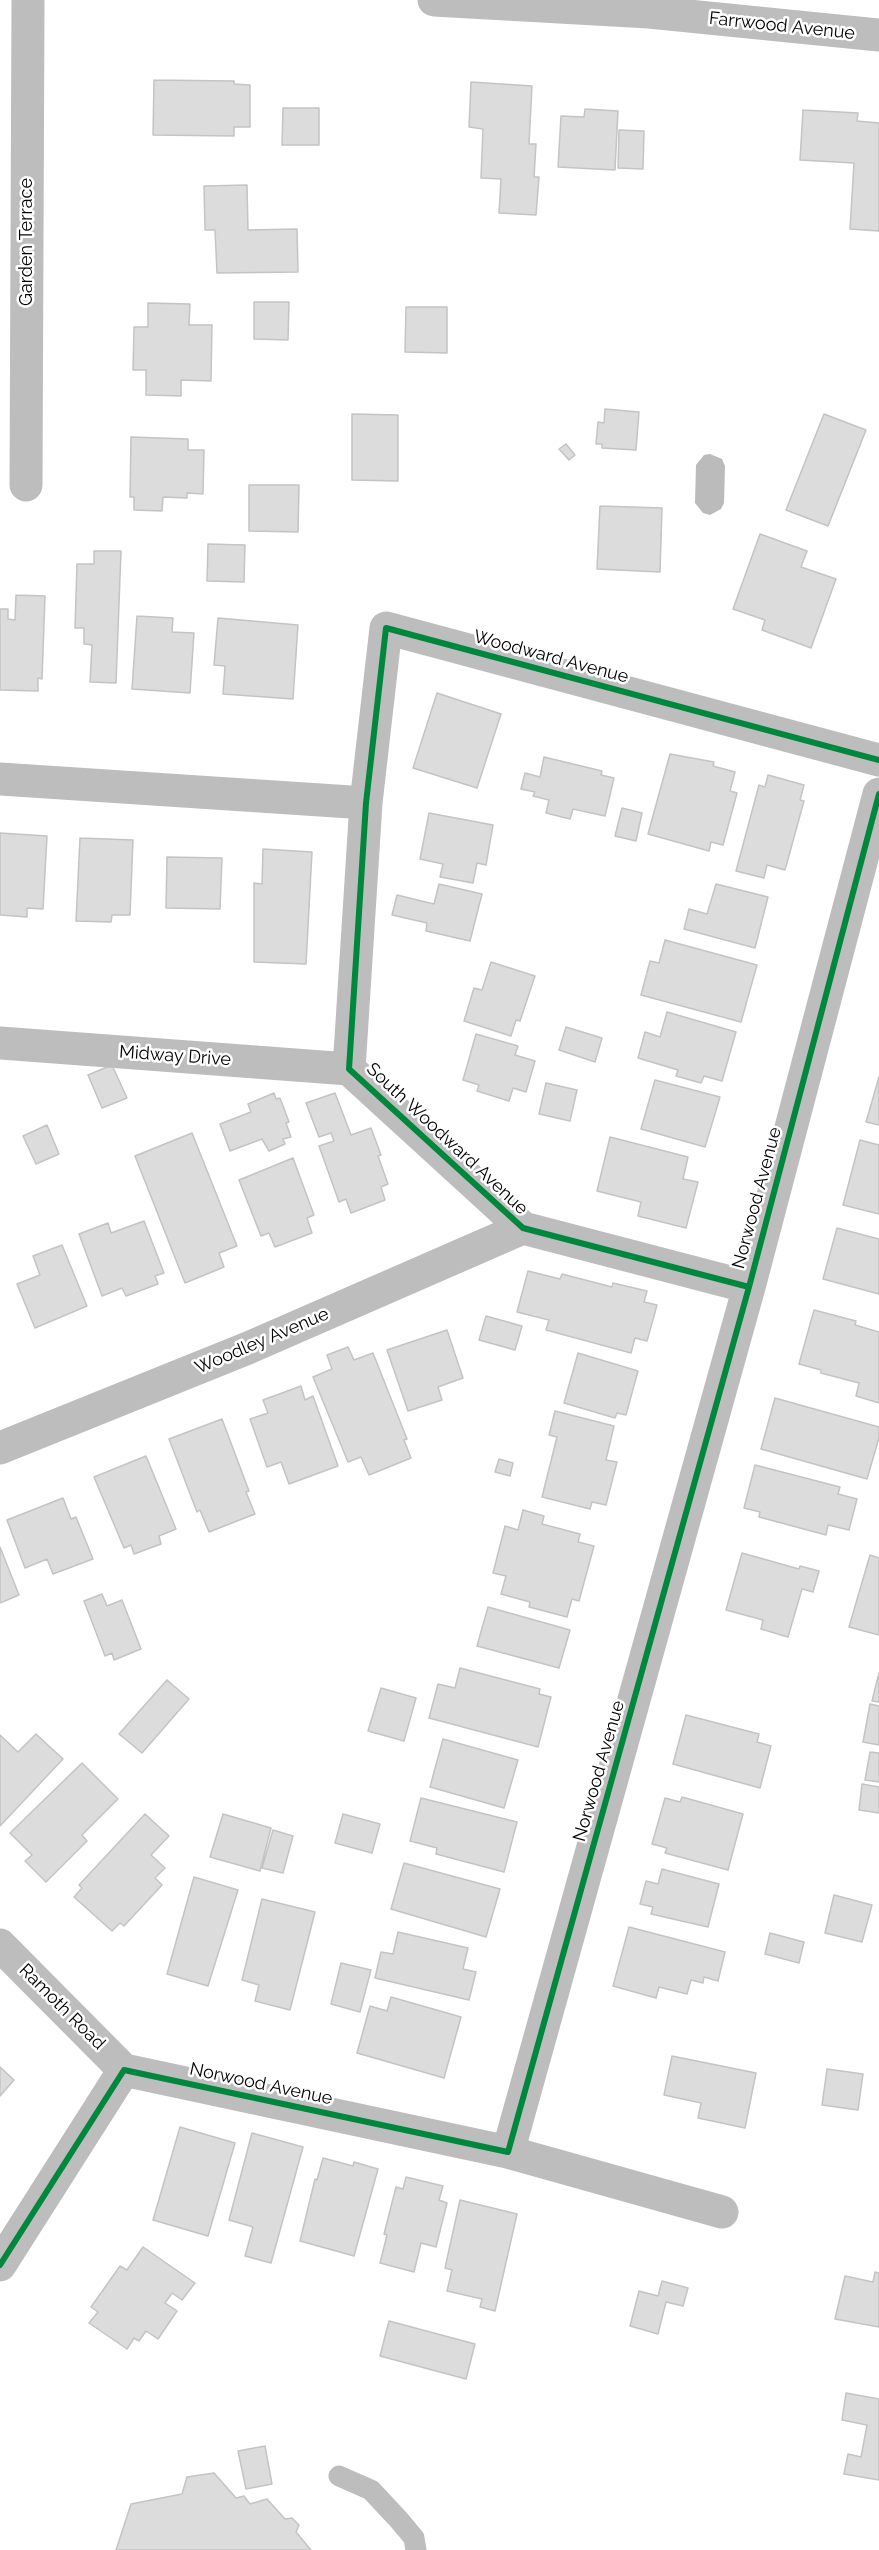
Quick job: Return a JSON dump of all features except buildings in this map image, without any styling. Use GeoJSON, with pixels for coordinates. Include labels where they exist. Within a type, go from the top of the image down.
{"type":"FeatureCollection","features":[{"type":"Feature","properties":{"kind":"street","name":"Garden Terrace"},"geometry":{"type":"LineString","coordinates":[[26,485],[28,0]]}},
{"type":"Feature","properties":{"kind":"street","name":"Farrwood Avenue"},"geometry":{"type":"LineString","coordinates":[[434,0],[650,6],[879,35]]}},
{"type":"Feature","properties":{"kind":"street","name":"Woodward Avenue"},"geometry":{"type":"LineString","coordinates":[[366,803],[386,628],[879,760]]}},
{"type":"Feature","properties":{"kind":"street"},"geometry":{"type":"LineString","coordinates":[[0,779],[366,803]]}},
{"type":"Feature","properties":{"kind":"street","name":"Norwood Avenue"},"geometry":{"type":"LineString","coordinates":[[508,2152],[749,1287],[879,794]]}},
{"type":"Feature","properties":{"kind":"street","name":"South Woodward Avenue"},"geometry":{"type":"LineString","coordinates":[[366,803],[349,1069],[523,1228],[749,1287]]}},
{"type":"Feature","properties":{"kind":"street","name":"Midway Drive"},"geometry":{"type":"LineString","coordinates":[[0,1043],[349,1069]]}},
{"type":"Feature","properties":{"kind":"street","name":"Woodley Avenue"},"geometry":{"type":"LineString","coordinates":[[0,1448],[248,1348],[523,1228]]}},
{"type":"Feature","properties":{"kind":"street","name":"Ramoth Road"},"geometry":{"type":"LineString","coordinates":[[0,1945],[124,2070]]}},
{"type":"Feature","properties":{"kind":"street"},"geometry":{"type":"LineString","coordinates":[[0,2265],[124,2070]]}},
{"type":"Feature","properties":{"kind":"street","name":"Norwood Avenue"},"geometry":{"type":"LineString","coordinates":[[124,2070],[508,2152],[722,2212]]}},
{"type":"Feature","properties":{"kind":"lane"},"geometry":{"type":"LineString","coordinates":[[339,2476],[371,2490],[414,2538],[416,2550]]}},
{"type":"Feature","properties":{"kind":"shaded area"},"geometry":{"type":"Polygon","coordinates":[[[710,454],[722,459],[725,466],[724,503],[721,509],[710,515],[703,513],[695,503],[696,465],[704,455],[710,454]]]}},
{"type":"Feature","properties":{"kind":"cycle path"},"geometry":{"type":"LineString","coordinates":[[749,1287],[523,1228],[349,1069],[366,803],[386,628],[879,760]]}},
{"type":"Feature","properties":{"kind":"cycle path"},"geometry":{"type":"LineString","coordinates":[[0,2265],[124,2070],[508,2152],[749,1287],[879,794]]}}]}
